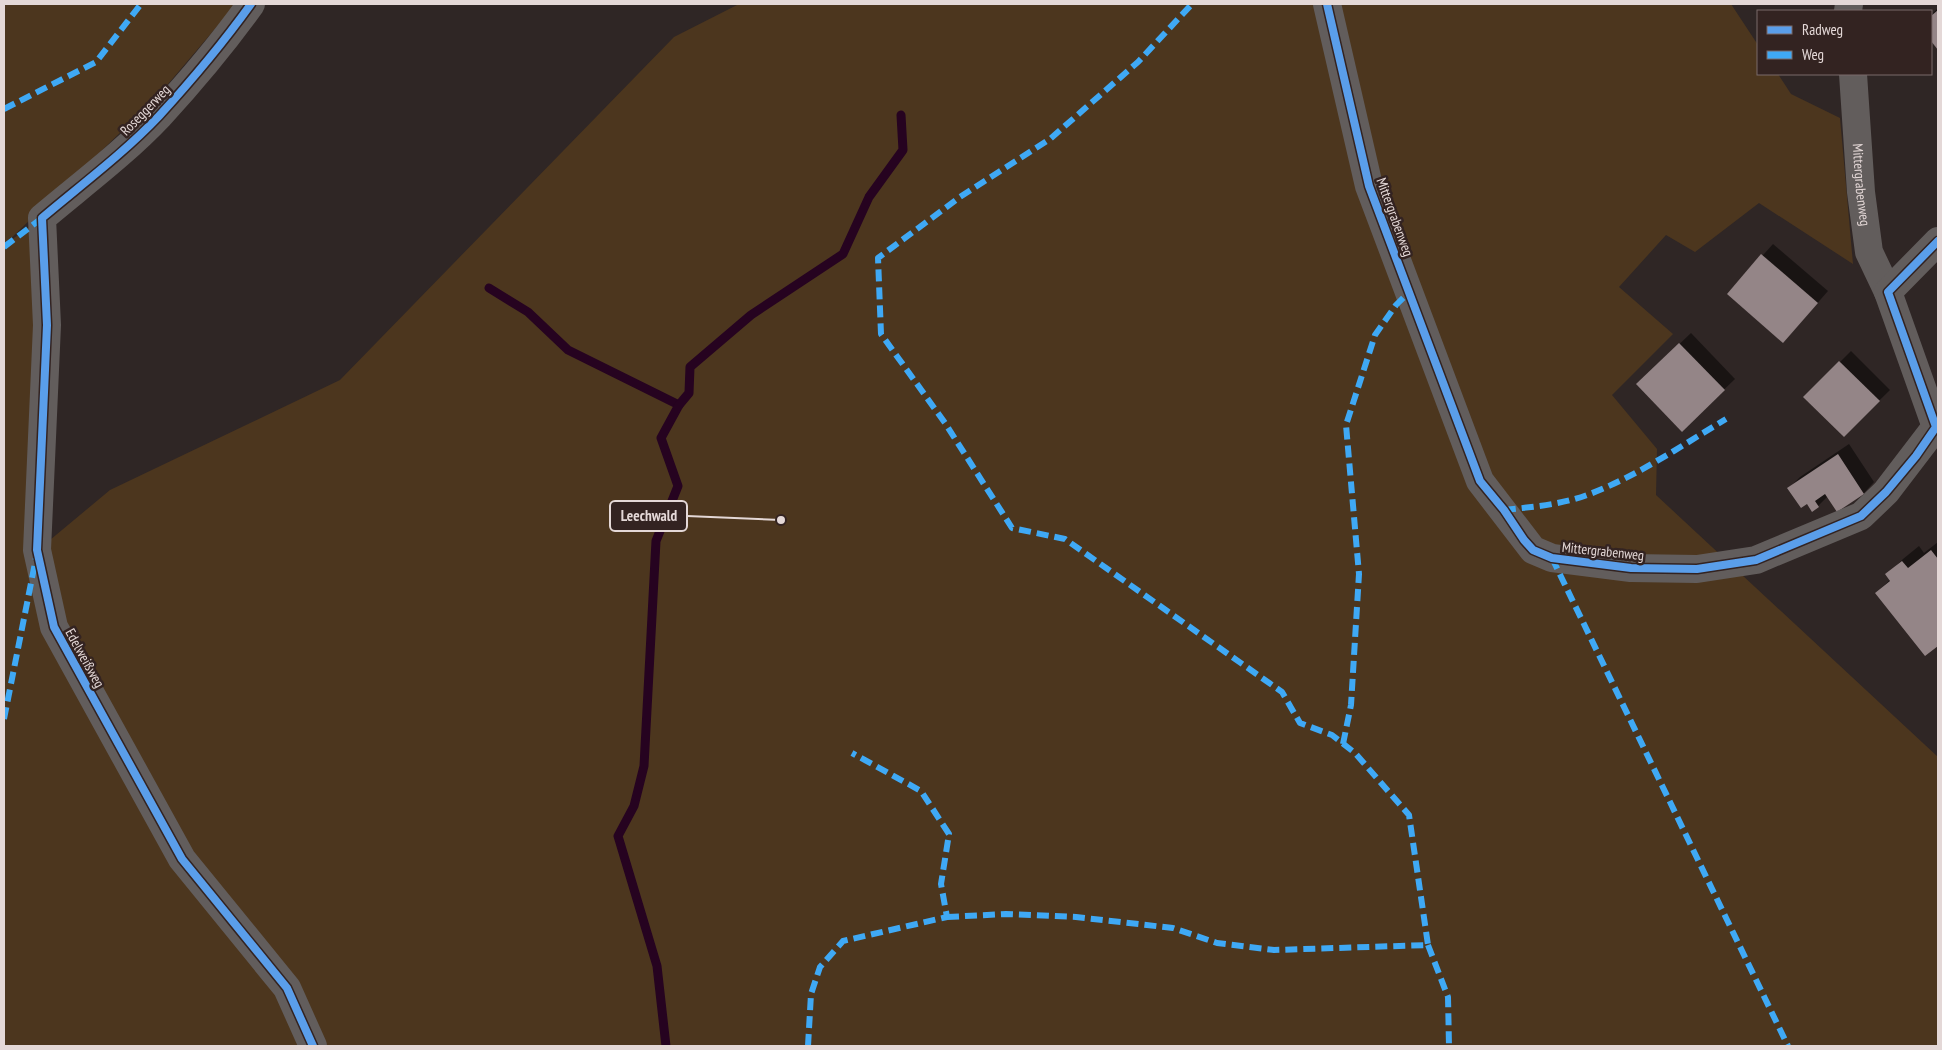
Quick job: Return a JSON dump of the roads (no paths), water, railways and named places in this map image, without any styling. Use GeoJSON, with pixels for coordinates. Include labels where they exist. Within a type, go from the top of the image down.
{"type":"FeatureCollection","features":[{"type":"Feature","properties":{"kind":"street","name":"Roseggerweg"},"geometry":{"type":"LineString","coordinates":[[42,218],[159,117],[223,42],[251,4]]}},
{"type":"Feature","properties":{"kind":"street","name":"Mittergrabenweg"},"geometry":{"type":"LineString","coordinates":[[1327,4],[1369,186],[1476,472],[1480,481],[1533,550],[1552,558],[1631,568],[1697,570],[1756,560],[1861,516],[1898,478],[1937,426],[1888,292],[1869,252],[1861,192],[1853,75]]}},
{"type":"Feature","properties":{"kind":"street","name":"Edelweißweg"},"geometry":{"type":"LineString","coordinates":[[42,218],[47,325],[37,550],[54,627],[182,859],[287,988],[313,1046]]}},
{"type":"Feature","properties":{"kind":"street"},"geometry":{"type":"LineString","coordinates":[[1888,292],[1938,241]]}},
{"type":"Feature","properties":{"kind":"waterway"},"geometry":{"type":"LineString","coordinates":[[666,1046],[657,966],[618,836],[634,806],[644,766],[656,541],[678,486],[661,438],[679,405],[689,393],[690,367],[751,315],[843,254],[869,197],[903,150],[901,115]]}},
{"type":"Feature","properties":{"kind":"waterway"},"geometry":{"type":"LineString","coordinates":[[489,288],[528,312],[568,350],[679,405]]}},
{"type":"Feature","properties":{"kind":"place","name":"Leechwald"},"geometry":{"type":"Point","coordinates":[781,520]}}]}
